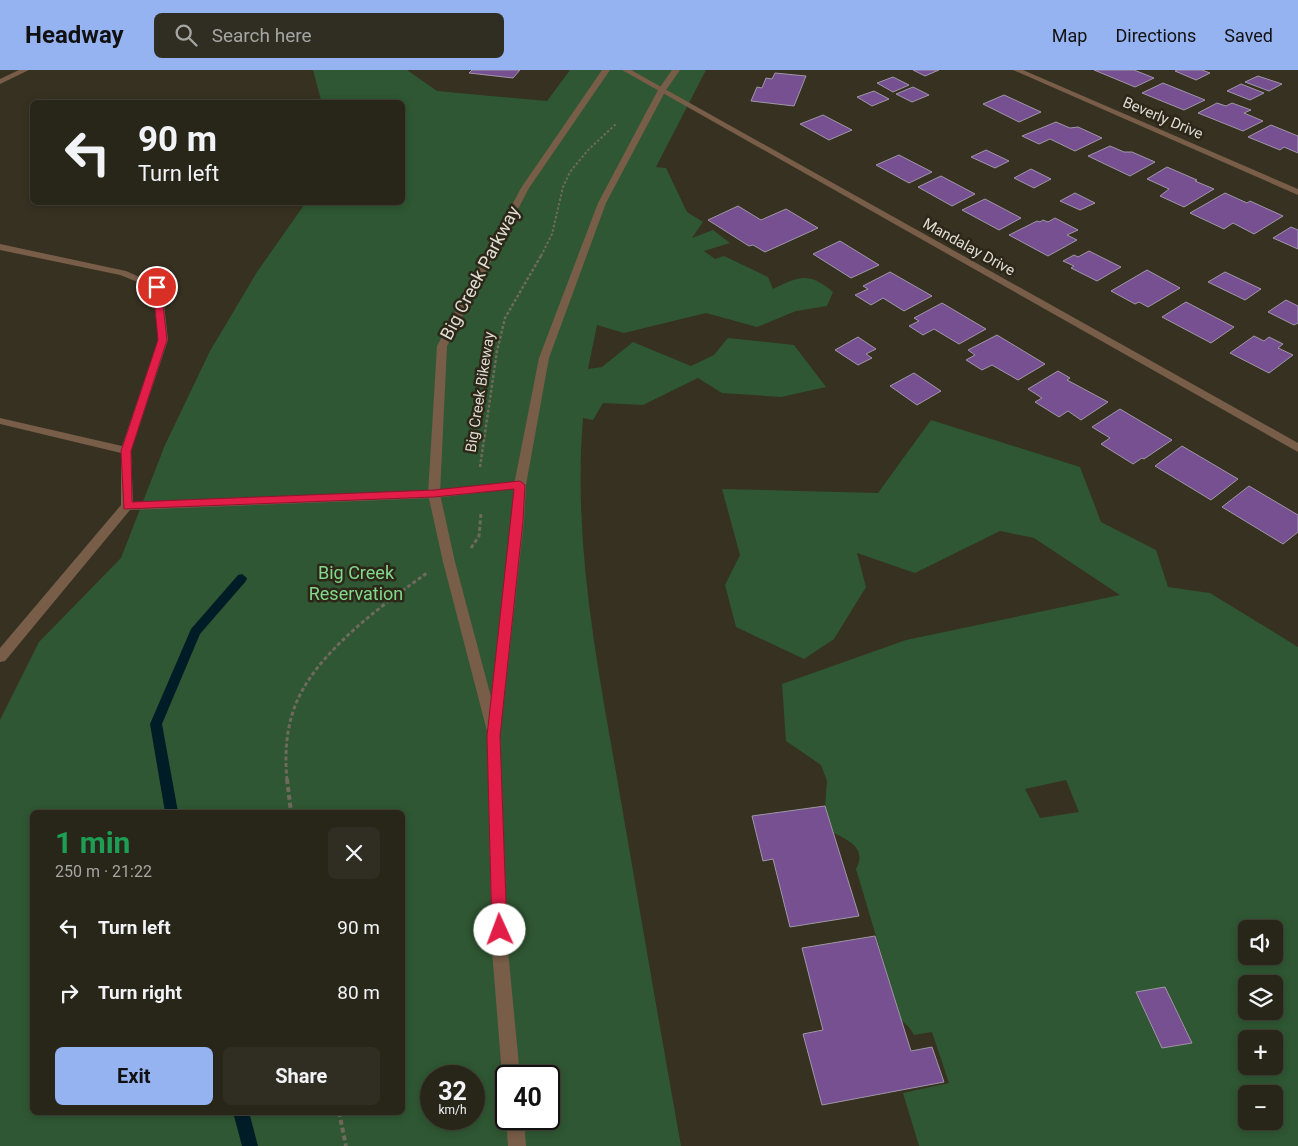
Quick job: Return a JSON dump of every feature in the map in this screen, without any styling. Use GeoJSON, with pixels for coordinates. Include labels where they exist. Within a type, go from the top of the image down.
{"type":"FeatureCollection","features":[{"type":"Feature","properties":{"kind":"street"},"geometry":{"type":"LineString","coordinates":[[0,82],[25,70]]}},
{"type":"Feature","properties":{"kind":"street","name":"Big Creek Parkway"},"geometry":{"type":"LineString","coordinates":[[493,736],[449,562],[434,494],[442,346],[525,188],[606,70]]}},
{"type":"Feature","properties":{"kind":"street","name":"Mandalay Drive"},"geometry":{"type":"LineString","coordinates":[[626,70],[1298,448]]}},
{"type":"Feature","properties":{"kind":"street","name":"Big Creek Parkway"},"geometry":{"type":"LineString","coordinates":[[510,1065],[500,950],[493,736],[518,521],[520,485],[544,358],[602,203],[662,90],[676,70]]}},
{"type":"Feature","properties":{"kind":"street","name":"Beverly Drive"},"geometry":{"type":"LineString","coordinates":[[1017,70],[1298,192]]}},
{"type":"Feature","properties":{"kind":"street"},"geometry":{"type":"LineString","coordinates":[[0,247],[123,273],[157,287],[162,340],[126,451],[127,506],[0,657]]}},
{"type":"Feature","properties":{"kind":"street"},"geometry":{"type":"LineString","coordinates":[[0,421],[126,451]]}},
{"type":"Feature","properties":{"kind":"street"},"geometry":{"type":"LineString","coordinates":[[127,506],[434,494],[520,485]]}},
{"type":"Feature","properties":{"kind":"street"},"geometry":{"type":"LineString","coordinates":[[516,1130],[517,1146]]}},
{"type":"Feature","properties":{"kind":"path","name":"Big Creek Bikeway"},"geometry":{"type":"LineString","coordinates":[[480,466],[497,350],[505,318],[549,242],[554,230],[557,207],[567,177],[589,150],[618,123]]}},
{"type":"Feature","properties":{"kind":"path"},"geometry":{"type":"LineString","coordinates":[[470,549],[478,543],[481,530],[480,508]]}},
{"type":"Feature","properties":{"kind":"path"},"geometry":{"type":"LineString","coordinates":[[290,810],[286,741],[295,707],[310,678],[341,644],[399,592],[434,568]]}},
{"type":"Feature","properties":{"kind":"path"},"geometry":{"type":"LineString","coordinates":[[340,1115],[346,1146]]}},
{"type":"Feature","properties":{"kind":"green space","name":"Big Creek Reservation"},"geometry":{"type":"Polygon","coordinates":[[[313,70],[407,70],[437,91],[547,101],[570,70],[706,70],[656,167],[666,168],[687,212],[703,222],[692,238],[713,230],[730,243],[704,251],[715,259],[724,256],[768,277],[773,289],[790,281],[804,278],[817,281],[833,292],[827,306],[796,311],[757,327],[706,313],[624,333],[597,325],[588,369],[602,367],[633,342],[691,366],[714,355],[728,338],[794,345],[826,387],[781,397],[722,393],[698,378],[643,405],[603,403],[593,420],[583,418],[581,509],[588,599],[594,644],[681,1146],[0,1146],[0,720],[39,642],[121,558],[165,445],[210,351],[257,272],[304,205],[405,205],[405,100],[321,100],[313,70]]]}},
{"type":"Feature","properties":{"kind":"green space"},"geometry":{"type":"Polygon","coordinates":[[[931,420],[1080,467],[1101,522],[1156,550],[1168,587],[1210,593],[1298,647],[1298,1146],[919,1146],[903,1093],[949,1083],[932,1032],[914,1035],[901,1020],[856,869],[859,862],[858,851],[846,839],[834,833],[825,806],[827,781],[821,765],[786,741],[782,684],[906,640],[1120,595],[1034,538],[1000,531],[915,573],[857,553],[866,587],[834,639],[804,659],[736,627],[725,585],[740,555],[722,489],[878,493],[931,420]],[[1066,780],[1025,789],[1040,818],[1079,812],[1066,780]],[[1165,987],[1136,993],[1162,1048],[1192,1043],[1192,1042],[1165,987]]]}},
{"type":"Feature","properties":{"kind":"building"},"geometry":{"type":"Polygon","coordinates":[[[472,70],[520,70],[513,78],[469,73],[472,70]]]}},
{"type":"Feature","properties":{"kind":"building"},"geometry":{"type":"Polygon","coordinates":[[[913,70],[939,70],[925,76],[913,70]]]}},
{"type":"Feature","properties":{"kind":"building"},"geometry":{"type":"Polygon","coordinates":[[[1094,70],[1134,70],[1154,78],[1135,87],[1094,70]]]}},
{"type":"Feature","properties":{"kind":"building"},"geometry":{"type":"Polygon","coordinates":[[[1202,70],[1210,73],[1196,80],[1175,71],[1202,70]]]}},
{"type":"Feature","properties":{"kind":"building"},"geometry":{"type":"Polygon","coordinates":[[[775,73],[806,76],[794,106],[751,101],[757,87],[762,88],[766,78],[772,79],[775,73]]]}},
{"type":"Feature","properties":{"kind":"building"},"geometry":{"type":"Polygon","coordinates":[[[1258,76],[1282,84],[1269,91],[1245,82],[1258,76]]]}},
{"type":"Feature","properties":{"kind":"building"},"geometry":{"type":"Polygon","coordinates":[[[893,77],[909,85],[893,92],[877,83],[893,77]]]}},
{"type":"Feature","properties":{"kind":"building"},"geometry":{"type":"Polygon","coordinates":[[[1163,83],[1205,100],[1184,110],[1142,93],[1163,83]]]}},
{"type":"Feature","properties":{"kind":"building"},"geometry":{"type":"Polygon","coordinates":[[[1241,84],[1264,93],[1250,100],[1227,91],[1241,84]]]}},
{"type":"Feature","properties":{"kind":"building"},"geometry":{"type":"Polygon","coordinates":[[[913,87],[929,95],[912,102],[896,94],[913,87]]]}},
{"type":"Feature","properties":{"kind":"building"},"geometry":{"type":"Polygon","coordinates":[[[874,91],[889,99],[872,106],[857,97],[874,91]]]}},
{"type":"Feature","properties":{"kind":"building"},"geometry":{"type":"Polygon","coordinates":[[[1004,95],[1041,112],[1019,122],[983,104],[1004,95]]]}},
{"type":"Feature","properties":{"kind":"building"},"geometry":{"type":"Polygon","coordinates":[[[1217,103],[1226,106],[1232,103],[1251,110],[1244,113],[1263,121],[1243,131],[1198,113],[1217,103]]]}},
{"type":"Feature","properties":{"kind":"building"},"geometry":{"type":"Polygon","coordinates":[[[823,115],[852,130],[829,140],[800,124],[823,115]]]}},
{"type":"Feature","properties":{"kind":"building"},"geometry":{"type":"Polygon","coordinates":[[[1056,122],[1070,128],[1078,127],[1102,138],[1075,151],[1050,139],[1039,144],[1022,136],[1056,122]]]}},
{"type":"Feature","properties":{"kind":"building"},"geometry":{"type":"Polygon","coordinates":[[[1271,125],[1298,136],[1298,153],[1284,147],[1280,150],[1248,137],[1271,125]]]}},
{"type":"Feature","properties":{"kind":"building"},"geometry":{"type":"Polygon","coordinates":[[[1110,146],[1124,152],[1132,152],[1155,162],[1130,176],[1088,156],[1110,146]]]}},
{"type":"Feature","properties":{"kind":"building"},"geometry":{"type":"Polygon","coordinates":[[[986,150],[1009,161],[995,168],[971,157],[986,150]]]}},
{"type":"Feature","properties":{"kind":"building"},"geometry":{"type":"Polygon","coordinates":[[[899,155],[932,172],[909,183],[876,165],[899,155]]]}},
{"type":"Feature","properties":{"kind":"building"},"geometry":{"type":"Polygon","coordinates":[[[1167,167],[1214,189],[1184,207],[1160,196],[1169,189],[1147,179],[1167,167]]]}},
{"type":"Feature","properties":{"kind":"building"},"geometry":{"type":"Polygon","coordinates":[[[1031,169],[1051,179],[1034,188],[1014,178],[1031,169]]]}},
{"type":"Feature","properties":{"kind":"building"},"geometry":{"type":"Polygon","coordinates":[[[941,176],[975,194],[952,206],[918,187],[941,176]]]}},
{"type":"Feature","properties":{"kind":"building"},"geometry":{"type":"Polygon","coordinates":[[[1075,193],[1095,203],[1080,210],[1060,201],[1075,193]]]}},
{"type":"Feature","properties":{"kind":"building"},"geometry":{"type":"Polygon","coordinates":[[[1225,193],[1247,203],[1250,201],[1283,216],[1254,234],[1233,223],[1224,229],[1190,213],[1225,193]]]}},
{"type":"Feature","properties":{"kind":"building"},"geometry":{"type":"Polygon","coordinates":[[[985,199],[1021,218],[999,230],[962,210],[985,199]]]}},
{"type":"Feature","properties":{"kind":"building"},"geometry":{"type":"Polygon","coordinates":[[[738,206],[761,220],[786,209],[818,228],[765,252],[753,245],[749,246],[708,220],[738,206]]]}},
{"type":"Feature","properties":{"kind":"building"},"geometry":{"type":"Polygon","coordinates":[[[1055,218],[1078,230],[1067,235],[1077,240],[1048,256],[1009,235],[1037,221],[1043,220],[1048,222],[1055,218]]]}},
{"type":"Feature","properties":{"kind":"building"},"geometry":{"type":"Polygon","coordinates":[[[1291,227],[1298,230],[1298,249],[1273,238],[1291,227]]]}},
{"type":"Feature","properties":{"kind":"building"},"geometry":{"type":"Polygon","coordinates":[[[840,241],[879,265],[851,278],[813,254],[840,241]]]}},
{"type":"Feature","properties":{"kind":"building"},"geometry":{"type":"Polygon","coordinates":[[[1089,251],[1121,267],[1097,281],[1071,268],[1074,266],[1063,261],[1074,255],[1078,257],[1089,251]]]}},
{"type":"Feature","properties":{"kind":"building"},"geometry":{"type":"Polygon","coordinates":[[[1147,270],[1180,288],[1148,307],[1139,302],[1135,304],[1111,291],[1147,270]]]}},
{"type":"Feature","properties":{"kind":"building"},"geometry":{"type":"Polygon","coordinates":[[[890,272],[932,296],[904,311],[883,298],[871,305],[855,295],[868,289],[863,286],[890,272]]]}},
{"type":"Feature","properties":{"kind":"building"},"geometry":{"type":"Polygon","coordinates":[[[1225,272],[1261,289],[1245,300],[1208,282],[1225,272]]]}},
{"type":"Feature","properties":{"kind":"building"},"geometry":{"type":"Polygon","coordinates":[[[1286,300],[1298,306],[1298,323],[1294,325],[1268,312],[1286,300]]]}},
{"type":"Feature","properties":{"kind":"building"},"geometry":{"type":"Polygon","coordinates":[[[1186,302],[1234,327],[1211,343],[1162,317],[1186,302]]]}},
{"type":"Feature","properties":{"kind":"building"},"geometry":{"type":"Polygon","coordinates":[[[942,303],[986,329],[959,344],[934,329],[923,335],[909,326],[919,321],[914,318],[942,303]]]}},
{"type":"Feature","properties":{"kind":"building"},"geometry":{"type":"Polygon","coordinates":[[[997,335],[1045,364],[1018,380],[992,365],[982,370],[966,360],[975,355],[968,350],[997,335]]]}},
{"type":"Feature","properties":{"kind":"building"},"geometry":{"type":"Polygon","coordinates":[[[1254,336],[1264,341],[1269,337],[1283,344],[1278,348],[1293,355],[1269,373],[1230,353],[1254,336]]]}},
{"type":"Feature","properties":{"kind":"building"},"geometry":{"type":"Polygon","coordinates":[[[858,337],[876,349],[866,354],[872,358],[858,365],[835,350],[858,337]]]}},
{"type":"Feature","properties":{"kind":"building"},"geometry":{"type":"Polygon","coordinates":[[[1058,371],[1070,378],[1067,380],[1108,402],[1081,420],[1068,411],[1059,417],[1035,402],[1042,398],[1028,389],[1058,371]]]}},
{"type":"Feature","properties":{"kind":"building"},"geometry":{"type":"Polygon","coordinates":[[[914,373],[941,391],[917,405],[890,386],[914,373]]]}},
{"type":"Feature","properties":{"kind":"building"},"geometry":{"type":"Polygon","coordinates":[[[1120,409],[1172,440],[1144,459],[1142,458],[1133,464],[1101,444],[1110,438],[1092,427],[1120,409]]]}},
{"type":"Feature","properties":{"kind":"building"},"geometry":{"type":"Polygon","coordinates":[[[1182,446],[1238,479],[1211,500],[1155,466],[1182,446]]]}},
{"type":"Feature","properties":{"kind":"building"},"geometry":{"type":"Polygon","coordinates":[[[1249,486],[1298,515],[1298,532],[1283,544],[1222,507],[1249,486]]]}},
{"type":"Feature","properties":{"kind":"building"},"geometry":{"type":"Polygon","coordinates":[[[825,806],[859,916],[790,927],[773,859],[763,861],[752,816],[825,806]]]}},
{"type":"Feature","properties":{"kind":"building"},"geometry":{"type":"Polygon","coordinates":[[[875,936],[911,1051],[932,1047],[944,1082],[822,1105],[803,1034],[823,1030],[802,948],[875,936]]]}},
{"type":"Feature","properties":{"kind":"building"},"geometry":{"type":"Polygon","coordinates":[[[1165,987],[1192,1043],[1162,1048],[1136,992],[1165,987]]]}},
{"type":"Feature","properties":{"kind":"waterway"},"geometry":{"type":"LineString","coordinates":[[171,810],[156,724],[195,632],[242,578]]}},
{"type":"Feature","properties":{"kind":"waterway"},"geometry":{"type":"LineString","coordinates":[[242,1115],[250,1146]]}},
{"type":"Feature","properties":{"kind":"route"},"geometry":{"type":"LineString","coordinates":[[157,287],[162,340],[126,451],[127,506],[434,494],[520,485],[518,521],[493,736],[500,930]]}}]}
